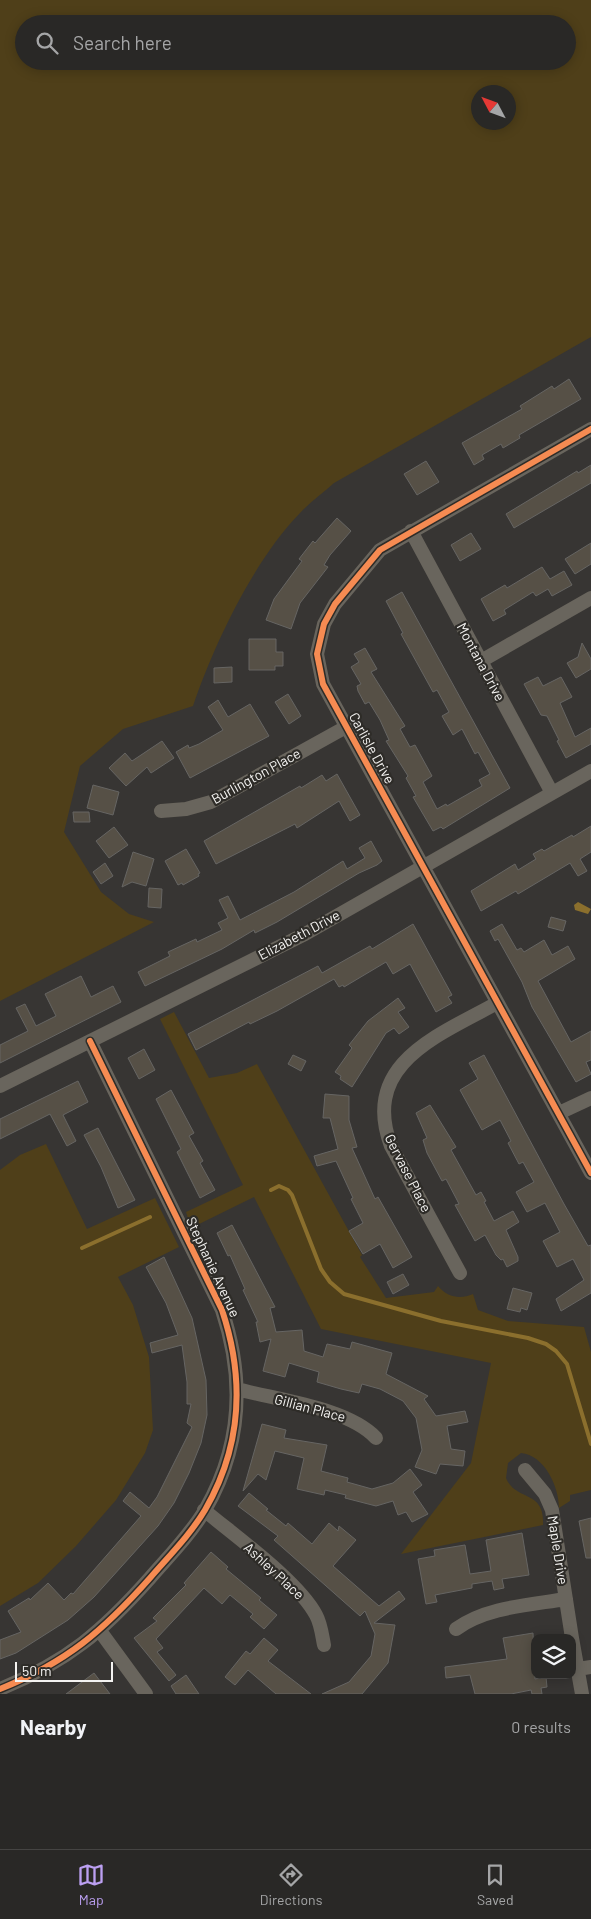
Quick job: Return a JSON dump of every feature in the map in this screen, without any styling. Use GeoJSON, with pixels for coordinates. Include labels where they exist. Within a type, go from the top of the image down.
{"type":"FeatureCollection","features":[{"type":"Feature","properties":{"kind":"street","name":"Carlisle Drive"},"geometry":{"type":"LineString","coordinates":[[591,428],[388,544],[372,558],[335,604],[320,634],[317,654],[319,673],[346,727],[591,1173]]}},
{"type":"Feature","properties":{"kind":"street","name":"Montana Drive"},"geometry":{"type":"LineString","coordinates":[[411,531],[552,793]]}},
{"type":"Feature","properties":{"kind":"street"},"geometry":{"type":"LineString","coordinates":[[481,661],[591,598]]}},
{"type":"Feature","properties":{"kind":"street","name":"Burlington Place"},"geometry":{"type":"LineString","coordinates":[[161,812],[186,809],[210,802],[346,727]]}},
{"type":"Feature","properties":{"kind":"street","name":"Elizabeth Drive"},"geometry":{"type":"LineString","coordinates":[[0,1086],[305,934],[591,770]]}},
{"type":"Feature","properties":{"kind":"street","name":"Gervase Place"},"geometry":{"type":"LineString","coordinates":[[460,1273],[391,1146],[386,1130],[384,1105],[395,1074],[410,1054],[422,1045],[497,1003]]}},
{"type":"Feature","properties":{"kind":"street","name":"Stephanie Avenue"},"geometry":{"type":"LineString","coordinates":[[0,1689],[59,1661],[100,1631],[180,1544],[204,1510],[219,1481],[229,1453],[237,1389],[234,1349],[213,1288],[90,1041]]}},
{"type":"Feature","properties":{"kind":"street"},"geometry":{"type":"LineString","coordinates":[[559,1113],[591,1098]]}},
{"type":"Feature","properties":{"kind":"street","name":"Gillian Place"},"geometry":{"type":"LineString","coordinates":[[237,1389],[347,1417],[368,1429],[376,1438]]}},
{"type":"Feature","properties":{"kind":"street","name":"Maple Drive"},"geometry":{"type":"LineString","coordinates":[[524,1470],[545,1494],[552,1510],[571,1634]]}},
{"type":"Feature","properties":{"kind":"street","name":"Ashley Place"},"geometry":{"type":"LineString","coordinates":[[204,1510],[246,1544],[308,1603],[316,1616],[324,1645]]}},
{"type":"Feature","properties":{"kind":"street"},"geometry":{"type":"LineString","coordinates":[[456,1629],[472,1618],[489,1613],[566,1599]]}},
{"type":"Feature","properties":{"kind":"street"},"geometry":{"type":"LineString","coordinates":[[100,1631],[146,1694]]}},
{"type":"Feature","properties":{"kind":"street","name":"Maple Drive"},"geometry":{"type":"LineString","coordinates":[[576,1648],[584,1668],[582,1694]]}},
{"type":"Feature","properties":{"kind":"shaded area"},"geometry":{"type":"Polygon","coordinates":[[[0,0],[591,0],[591,337],[334,483],[312,501],[283,532],[251,578],[212,656],[193,706],[123,729],[80,766],[64,832],[101,892],[129,914],[154,922],[0,1001],[0,0]]]}},
{"type":"Feature","properties":{"kind":"shaded area"},"geometry":{"type":"Polygon","coordinates":[[[578,902],[591,909],[588,914],[575,910],[574,905],[578,902]]]}},
{"type":"Feature","properties":{"kind":"shaded area"},"geometry":{"type":"Polygon","coordinates":[[[174,1012],[209,1078],[237,1073],[257,1064],[362,1255],[360,1257],[386,1298],[434,1292],[438,1286],[445,1293],[454,1296],[463,1297],[473,1294],[478,1310],[508,1321],[584,1327],[591,1352],[591,1490],[570,1495],[570,1501],[559,1508],[556,1490],[549,1473],[537,1459],[521,1453],[508,1463],[506,1478],[516,1490],[535,1501],[539,1506],[543,1525],[401,1554],[471,1463],[491,1363],[321,1329],[254,1197],[191,1228],[186,1212],[243,1185],[160,1019],[174,1012]]]}},
{"type":"Feature","properties":{"kind":"shaded area"},"geometry":{"type":"Polygon","coordinates":[[[46,1144],[87,1229],[155,1198],[179,1247],[118,1277],[133,1305],[149,1357],[153,1430],[145,1453],[116,1500],[76,1546],[38,1583],[0,1606],[0,1170],[20,1155],[46,1144]]]}},
{"type":"Feature","properties":{"kind":"building"},"geometry":{"type":"Polygon","coordinates":[[[569,379],[581,399],[519,435],[520,438],[503,448],[501,444],[482,455],[484,459],[474,465],[462,443],[522,409],[520,406],[552,386],[554,389],[569,379]]]}},
{"type":"Feature","properties":{"kind":"building"},"geometry":{"type":"Polygon","coordinates":[[[426,461],[439,482],[417,495],[404,474],[426,461]]]}},
{"type":"Feature","properties":{"kind":"building"},"geometry":{"type":"Polygon","coordinates":[[[591,465],[591,483],[514,528],[506,514],[577,471],[578,473],[591,465]]]}},
{"type":"Feature","properties":{"kind":"building"},"geometry":{"type":"Polygon","coordinates":[[[337,518],[351,531],[330,555],[324,565],[328,567],[300,603],[291,629],[266,620],[274,599],[302,561],[299,559],[313,541],[315,543],[337,518]]]}},
{"type":"Feature","properties":{"kind":"building"},"geometry":{"type":"Polygon","coordinates":[[[471,533],[481,549],[460,561],[451,545],[471,533]]]}},
{"type":"Feature","properties":{"kind":"building"},"geometry":{"type":"Polygon","coordinates":[[[591,543],[591,564],[575,574],[565,559],[591,543]]]}},
{"type":"Feature","properties":{"kind":"building"},"geometry":{"type":"Polygon","coordinates":[[[542,567],[550,579],[564,571],[572,585],[552,596],[548,589],[536,596],[533,592],[504,610],[506,614],[493,621],[481,599],[505,585],[507,588],[542,567]]]}},
{"type":"Feature","properties":{"kind":"building"},"geometry":{"type":"Polygon","coordinates":[[[402,592],[510,788],[443,829],[441,827],[433,831],[413,797],[416,796],[406,778],[408,776],[386,741],[389,740],[380,720],[369,702],[365,704],[358,691],[357,686],[361,684],[351,667],[359,662],[354,654],[365,648],[377,669],[371,672],[405,726],[400,729],[410,747],[415,745],[432,776],[423,782],[437,809],[446,804],[447,806],[482,786],[479,780],[490,774],[478,752],[475,754],[462,729],[453,735],[442,716],[449,712],[437,690],[433,692],[401,634],[403,633],[386,601],[402,592]]]}},
{"type":"Feature","properties":{"kind":"building"},"geometry":{"type":"Polygon","coordinates":[[[249,639],[276,639],[276,652],[283,652],[283,666],[275,666],[275,670],[249,670],[249,639]]]}},
{"type":"Feature","properties":{"kind":"building"},"geometry":{"type":"Polygon","coordinates":[[[582,643],[591,659],[591,669],[576,678],[567,663],[578,657],[582,643]]]}},
{"type":"Feature","properties":{"kind":"building"},"geometry":{"type":"Polygon","coordinates":[[[232,667],[232,682],[214,683],[214,668],[232,667]]]}},
{"type":"Feature","properties":{"kind":"building"},"geometry":{"type":"Polygon","coordinates":[[[538,677],[543,686],[561,677],[572,697],[560,703],[575,737],[591,728],[591,744],[566,758],[547,716],[541,715],[524,684],[538,677]]]}},
{"type":"Feature","properties":{"kind":"building"},"geometry":{"type":"Polygon","coordinates":[[[288,694],[301,716],[289,724],[275,702],[288,694]]]}},
{"type":"Feature","properties":{"kind":"building"},"geometry":{"type":"Polygon","coordinates":[[[218,700],[228,717],[250,704],[269,736],[190,778],[176,752],[188,745],[189,748],[199,744],[223,730],[208,707],[218,700]]]}},
{"type":"Feature","properties":{"kind":"building"},"geometry":{"type":"Polygon","coordinates":[[[162,741],[174,758],[151,773],[147,767],[126,786],[109,768],[125,753],[132,761],[162,741]]]}},
{"type":"Feature","properties":{"kind":"building"},"geometry":{"type":"Polygon","coordinates":[[[337,774],[360,815],[350,821],[339,801],[297,828],[295,824],[216,864],[204,841],[300,786],[301,788],[322,775],[326,781],[337,774]]]}},
{"type":"Feature","properties":{"kind":"building"},"geometry":{"type":"Polygon","coordinates":[[[93,785],[119,792],[113,815],[87,808],[93,785]]]}},
{"type":"Feature","properties":{"kind":"building"},"geometry":{"type":"Polygon","coordinates":[[[73,812],[89,812],[90,822],[74,822],[73,812]]]}},
{"type":"Feature","properties":{"kind":"building"},"geometry":{"type":"Polygon","coordinates":[[[591,826],[591,852],[580,859],[587,871],[578,876],[570,863],[518,894],[516,891],[481,911],[471,891],[515,864],[518,870],[536,859],[533,854],[542,849],[544,851],[572,835],[573,837],[591,826]]]}},
{"type":"Feature","properties":{"kind":"building"},"geometry":{"type":"Polygon","coordinates":[[[114,827],[128,845],[109,858],[96,841],[114,827]]]}},
{"type":"Feature","properties":{"kind":"building"},"geometry":{"type":"Polygon","coordinates":[[[371,841],[382,861],[377,865],[359,873],[277,922],[255,933],[254,930],[222,949],[145,986],[138,972],[170,956],[168,952],[196,939],[197,942],[222,930],[218,923],[228,918],[219,900],[228,896],[240,920],[294,892],[343,861],[347,869],[365,858],[359,848],[371,841]]]}},
{"type":"Feature","properties":{"kind":"building"},"geometry":{"type":"Polygon","coordinates":[[[186,849],[200,873],[198,874],[199,876],[183,885],[182,883],[178,885],[165,861],[186,849]]]}},
{"type":"Feature","properties":{"kind":"building"},"geometry":{"type":"Polygon","coordinates":[[[133,852],[154,859],[146,886],[132,882],[122,887],[133,852]]]}},
{"type":"Feature","properties":{"kind":"building"},"geometry":{"type":"Polygon","coordinates":[[[105,863],[113,876],[101,884],[93,872],[105,863]]]}},
{"type":"Feature","properties":{"kind":"building"},"geometry":{"type":"Polygon","coordinates":[[[149,888],[162,889],[161,908],[148,907],[149,888]]]}},
{"type":"Feature","properties":{"kind":"building"},"geometry":{"type":"Polygon","coordinates":[[[551,917],[566,921],[563,931],[548,927],[551,917]]]}},
{"type":"Feature","properties":{"kind":"building"},"geometry":{"type":"Polygon","coordinates":[[[413,924],[452,995],[448,997],[452,1003],[436,1012],[410,964],[393,974],[386,962],[344,987],[343,985],[339,987],[334,979],[277,1011],[250,1024],[249,1022],[196,1050],[188,1034],[318,966],[322,973],[370,946],[372,949],[413,924]]]}},
{"type":"Feature","properties":{"kind":"building"},"geometry":{"type":"Polygon","coordinates":[[[502,924],[517,950],[521,948],[524,952],[544,940],[552,955],[568,946],[575,959],[538,981],[571,1042],[591,1031],[591,1060],[586,1062],[591,1074],[576,1082],[532,1007],[522,982],[498,939],[495,941],[490,931],[502,924]]]}},
{"type":"Feature","properties":{"kind":"building"},"geometry":{"type":"Polygon","coordinates":[[[81,976],[91,997],[113,986],[121,1002],[0,1063],[0,1045],[28,1031],[16,1008],[25,1004],[36,1026],[56,1016],[45,994],[81,976]]]}},
{"type":"Feature","properties":{"kind":"building"},"geometry":{"type":"Polygon","coordinates":[[[398,998],[405,1008],[398,1012],[409,1027],[399,1034],[394,1028],[386,1033],[352,1087],[340,1079],[341,1076],[335,1072],[352,1048],[349,1045],[368,1021],[398,998]]]}},
{"type":"Feature","properties":{"kind":"building"},"geometry":{"type":"Polygon","coordinates":[[[144,1049],[155,1070],[139,1079],[128,1058],[144,1049]]]}},
{"type":"Feature","properties":{"kind":"building"},"geometry":{"type":"Polygon","coordinates":[[[293,1055],[306,1061],[301,1071],[288,1064],[293,1055]]]}},
{"type":"Feature","properties":{"kind":"building"},"geometry":{"type":"Polygon","coordinates":[[[484,1055],[564,1204],[588,1246],[591,1245],[591,1293],[561,1311],[556,1299],[584,1280],[573,1259],[557,1267],[543,1241],[560,1232],[545,1203],[527,1212],[516,1192],[534,1182],[523,1162],[519,1164],[508,1143],[511,1141],[500,1120],[482,1130],[460,1090],[478,1079],[469,1063],[484,1055]]]}},
{"type":"Feature","properties":{"kind":"building"},"geometry":{"type":"Polygon","coordinates":[[[78,1081],[88,1102],[63,1115],[76,1141],[67,1146],[50,1114],[0,1139],[0,1119],[78,1081]]]}},
{"type":"Feature","properties":{"kind":"building"},"geometry":{"type":"Polygon","coordinates":[[[171,1090],[194,1133],[189,1136],[203,1161],[200,1163],[215,1190],[200,1198],[177,1152],[181,1149],[156,1099],[171,1090]]]}},
{"type":"Feature","properties":{"kind":"building"},"geometry":{"type":"Polygon","coordinates":[[[325,1094],[349,1096],[349,1120],[357,1147],[352,1148],[375,1199],[378,1197],[412,1257],[393,1268],[380,1244],[363,1254],[349,1231],[363,1223],[336,1161],[317,1166],[314,1156],[338,1149],[330,1118],[323,1118],[325,1094]]]}},
{"type":"Feature","properties":{"kind":"building"},"geometry":{"type":"Polygon","coordinates":[[[430,1105],[456,1147],[451,1150],[476,1195],[481,1192],[494,1221],[513,1211],[519,1222],[506,1230],[518,1257],[518,1261],[507,1267],[503,1259],[501,1260],[496,1255],[485,1235],[475,1241],[455,1205],[459,1204],[446,1179],[442,1181],[427,1153],[423,1140],[427,1138],[416,1113],[430,1105]]]}},
{"type":"Feature","properties":{"kind":"building"},"geometry":{"type":"Polygon","coordinates":[[[98,1128],[135,1200],[118,1208],[101,1167],[84,1135],[98,1128]]]}},
{"type":"Feature","properties":{"kind":"building"},"geometry":{"type":"Polygon","coordinates":[[[232,1225],[275,1307],[270,1308],[276,1332],[302,1330],[304,1351],[323,1357],[327,1344],[350,1349],[352,1342],[392,1353],[386,1374],[428,1396],[424,1399],[436,1416],[465,1411],[468,1422],[447,1426],[451,1449],[465,1451],[463,1466],[440,1464],[436,1474],[415,1467],[422,1450],[416,1418],[403,1401],[380,1389],[362,1384],[359,1393],[341,1389],[317,1382],[319,1372],[289,1363],[285,1377],[263,1371],[271,1339],[260,1342],[256,1322],[258,1322],[243,1290],[245,1289],[230,1255],[228,1256],[217,1233],[232,1225]]]}},
{"type":"Feature","properties":{"kind":"building"},"geometry":{"type":"Polygon","coordinates":[[[164,1257],[192,1318],[206,1380],[207,1415],[201,1443],[189,1473],[174,1503],[158,1526],[94,1597],[68,1620],[16,1653],[0,1659],[0,1640],[21,1632],[8,1611],[29,1598],[30,1600],[48,1583],[64,1600],[71,1593],[73,1594],[141,1516],[123,1501],[130,1492],[149,1508],[157,1497],[192,1427],[187,1423],[191,1404],[187,1404],[187,1382],[182,1345],[152,1353],[150,1343],[178,1335],[166,1303],[146,1267],[164,1257]]]}},
{"type":"Feature","properties":{"kind":"building"},"geometry":{"type":"Polygon","coordinates":[[[403,1274],[409,1285],[393,1294],[387,1282],[403,1274]]]}},
{"type":"Feature","properties":{"kind":"building"},"geometry":{"type":"Polygon","coordinates":[[[513,1288],[532,1293],[527,1310],[521,1308],[520,1312],[507,1309],[513,1288]]]}},
{"type":"Feature","properties":{"kind":"building"},"geometry":{"type":"Polygon","coordinates":[[[262,1424],[286,1430],[284,1438],[327,1445],[321,1471],[348,1478],[347,1482],[372,1489],[393,1483],[410,1469],[422,1485],[413,1492],[428,1514],[412,1522],[406,1512],[398,1515],[393,1501],[376,1506],[345,1498],[346,1495],[325,1490],[324,1495],[297,1489],[304,1458],[275,1451],[266,1480],[258,1474],[243,1491],[262,1424]]]}},
{"type":"Feature","properties":{"kind":"building"},"geometry":{"type":"Polygon","coordinates":[[[249,1493],[268,1509],[266,1510],[286,1526],[288,1523],[312,1544],[329,1523],[338,1531],[339,1526],[356,1540],[333,1566],[379,1606],[399,1591],[405,1599],[374,1623],[395,1625],[388,1663],[362,1694],[322,1694],[349,1682],[371,1656],[375,1634],[365,1611],[360,1616],[274,1540],[278,1536],[238,1506],[249,1493]]]}},
{"type":"Feature","properties":{"kind":"building"},"geometry":{"type":"Polygon","coordinates":[[[591,1518],[591,1558],[586,1558],[579,1521],[591,1518]]]}},
{"type":"Feature","properties":{"kind":"building"},"geometry":{"type":"Polygon","coordinates":[[[522,1533],[529,1575],[502,1579],[504,1588],[494,1590],[492,1581],[472,1584],[472,1588],[435,1595],[437,1602],[426,1604],[418,1559],[435,1556],[434,1550],[465,1545],[470,1574],[491,1571],[486,1540],[522,1533]]]}},
{"type":"Feature","properties":{"kind":"building"},"geometry":{"type":"Polygon","coordinates":[[[211,1552],[228,1567],[226,1569],[261,1598],[259,1600],[277,1615],[264,1629],[250,1617],[253,1614],[230,1595],[222,1604],[204,1588],[156,1639],[163,1648],[157,1652],[176,1675],[169,1681],[134,1638],[157,1621],[153,1618],[186,1585],[184,1583],[211,1552]]]}},
{"type":"Feature","properties":{"kind":"building"},"geometry":{"type":"Polygon","coordinates":[[[533,1633],[531,1634],[531,1679],[546,1679],[547,1687],[541,1688],[542,1694],[532,1694],[531,1690],[511,1694],[475,1694],[470,1675],[446,1678],[445,1667],[507,1659],[503,1638],[533,1633]]]}},
{"type":"Feature","properties":{"kind":"building"},"geometry":{"type":"Polygon","coordinates":[[[264,1638],[278,1650],[268,1661],[311,1694],[276,1694],[248,1670],[235,1685],[225,1677],[246,1651],[250,1654],[264,1638]]]}},
{"type":"Feature","properties":{"kind":"building"},"geometry":{"type":"Polygon","coordinates":[[[94,1673],[110,1694],[66,1694],[94,1673]]]}},
{"type":"Feature","properties":{"kind":"building"},"geometry":{"type":"Polygon","coordinates":[[[186,1675],[199,1694],[176,1694],[171,1686],[186,1675]]]}},
{"type":"Feature","properties":{"kind":"waterway"},"geometry":{"type":"LineString","coordinates":[[271,1190],[279,1186],[288,1190],[292,1195],[321,1269],[330,1282],[344,1294],[441,1321],[528,1338],[546,1344],[556,1351],[567,1364],[591,1444]]}},
{"type":"Feature","properties":{"kind":"waterway"},"geometry":{"type":"LineString","coordinates":[[82,1248],[150,1217]]}},
{"type":"Feature","properties":{"kind":"cycle path"},"geometry":{"type":"LineString","coordinates":[[591,429],[380,550],[335,604],[324,624],[317,654],[323,684],[591,1173]]}},
{"type":"Feature","properties":{"kind":"cycle path"},"geometry":{"type":"LineString","coordinates":[[0,1689],[24,1679],[65,1656],[100,1629],[133,1597],[186,1537],[205,1510],[227,1461],[233,1437],[236,1412],[234,1361],[222,1310],[90,1041]]}}]}
